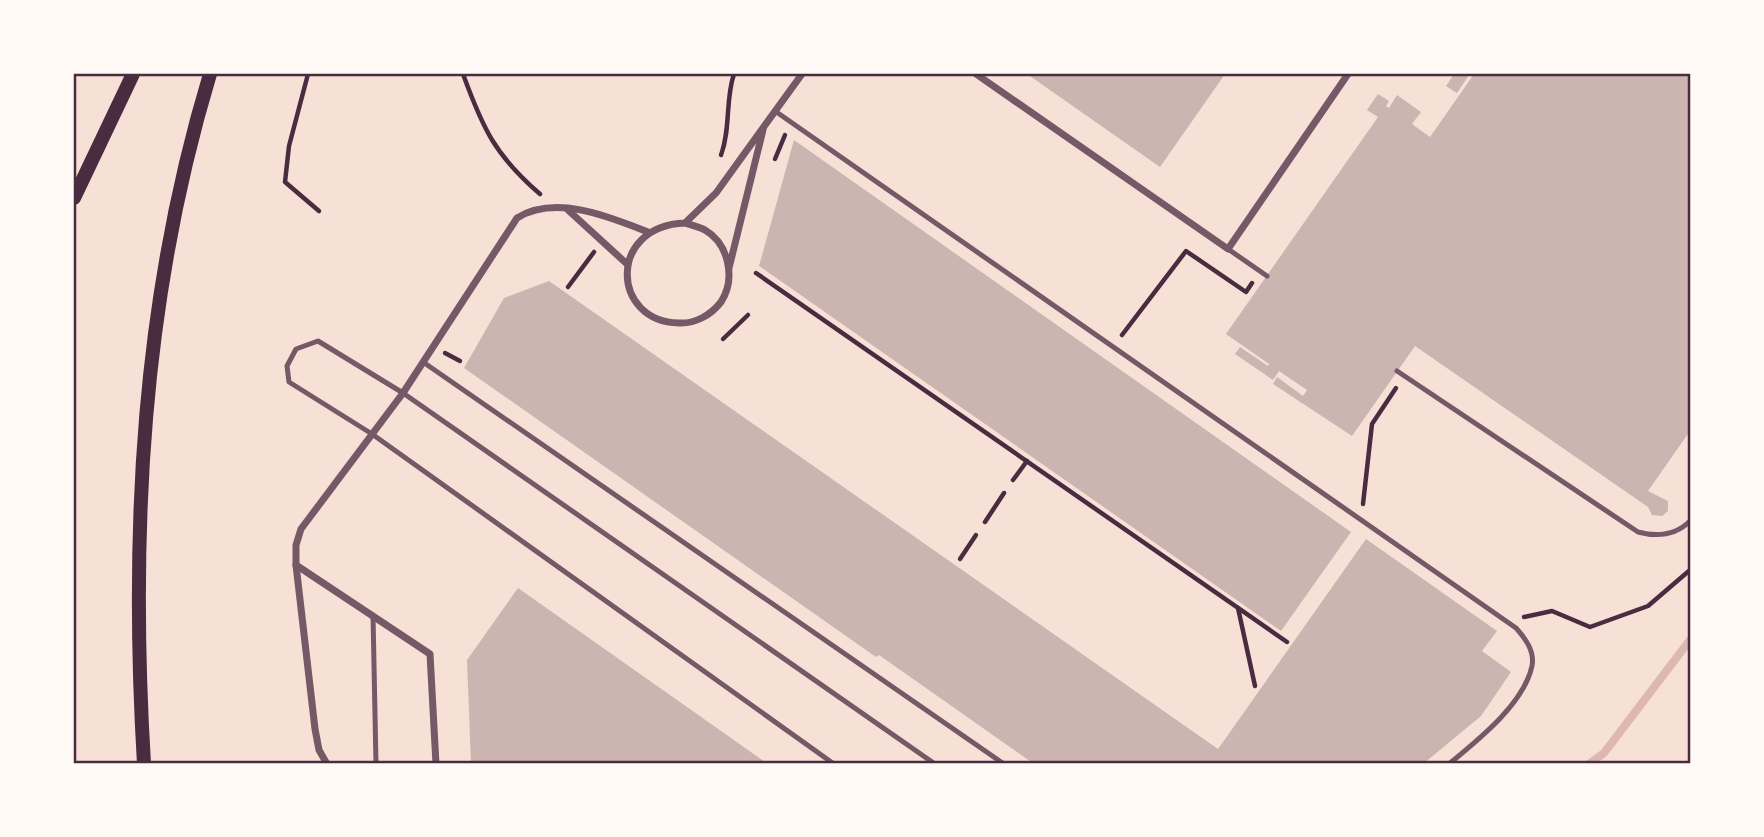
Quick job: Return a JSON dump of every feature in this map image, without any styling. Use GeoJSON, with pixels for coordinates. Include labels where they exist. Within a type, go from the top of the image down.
{"type":"FeatureCollection","features":[{"type":"Feature","properties":{"kind":"main road"},"geometry":{"type":"LineString","coordinates":[[74,198],[133,74]]}},
{"type":"Feature","properties":{"kind":"main road"},"geometry":{"type":"LineString","coordinates":[[144,764],[137,539],[149,370],[168,243],[210,74]]}},
{"type":"Feature","properties":{"kind":"street"},"geometry":{"type":"LineString","coordinates":[[685,223],[716,193],[803,74]]}},
{"type":"Feature","properties":{"kind":"street"},"geometry":{"type":"LineString","coordinates":[[976,74],[1228,249],[1348,74]]}},
{"type":"Feature","properties":{"kind":"street"},"geometry":{"type":"LineString","coordinates":[[729,268],[722,246],[706,230],[685,223],[666,224],[648,232],[634,246],[627,264],[629,289],[642,311],[664,323],[689,324],[707,316],[721,301],[728,283],[729,268],[764,126]]}},
{"type":"Feature","properties":{"kind":"street"},"geometry":{"type":"LineString","coordinates":[[327,764],[319,750],[314,729],[296,565],[296,545],[301,529],[403,393],[517,218],[528,212],[554,206],[613,218],[648,232]]}},
{"type":"Feature","properties":{"kind":"street"},"geometry":{"type":"LineString","coordinates":[[567,209],[627,264]]}},
{"type":"Feature","properties":{"kind":"street"},"geometry":{"type":"LineString","coordinates":[[296,565],[430,654],[436,764]]}},
{"type":"Feature","properties":{"kind":"lane"},"geometry":{"type":"LineString","coordinates":[[775,111],[1516,628],[1532,652],[1532,667],[1509,708],[1490,730],[1449,764]]}},
{"type":"Feature","properties":{"kind":"lane"},"geometry":{"type":"LineString","coordinates":[[1228,249],[1267,276]]}},
{"type":"Feature","properties":{"kind":"lane"},"geometry":{"type":"LineString","coordinates":[[834,764],[373,434],[289,382],[287,366],[296,349],[318,341],[403,393],[935,764]]}},
{"type":"Feature","properties":{"kind":"lane"},"geometry":{"type":"LineString","coordinates":[[423,362],[1004,764]]}},
{"type":"Feature","properties":{"kind":"lane"},"geometry":{"type":"LineString","coordinates":[[1398,371],[1638,532],[1657,537],[1671,533],[1690,521]]}},
{"type":"Feature","properties":{"kind":"lane"},"geometry":{"type":"LineString","coordinates":[[373,615],[376,764]]}},
{"type":"Feature","properties":{"kind":"path"},"geometry":{"type":"LineString","coordinates":[[308,74],[289,146],[285,182],[319,211]]}},
{"type":"Feature","properties":{"kind":"path"},"geometry":{"type":"LineString","coordinates":[[463,74],[487,136],[516,173],[554,206]]}},
{"type":"Feature","properties":{"kind":"path"},"geometry":{"type":"LineString","coordinates":[[719,159],[729,129],[729,88],[734,74]]}},
{"type":"Feature","properties":{"kind":"path"},"geometry":{"type":"LineString","coordinates":[[568,286],[598,246]]}},
{"type":"Feature","properties":{"kind":"path"},"geometry":{"type":"LineString","coordinates":[[1122,335],[1186,251],[1246,292],[1260,271]]}},
{"type":"Feature","properties":{"kind":"path"},"geometry":{"type":"LineString","coordinates":[[756,273],[1287,642]]}},
{"type":"Feature","properties":{"kind":"path"},"geometry":{"type":"LineString","coordinates":[[723,339],[748,315]]}},
{"type":"Feature","properties":{"kind":"path"},"geometry":{"type":"LineString","coordinates":[[1360,519],[1372,424],[1404,375]]}},
{"type":"Feature","properties":{"kind":"path"},"geometry":{"type":"LineString","coordinates":[[1013,480],[1027,461]]}},
{"type":"Feature","properties":{"kind":"path"},"geometry":{"type":"LineString","coordinates":[[985,522],[1003,493]]}},
{"type":"Feature","properties":{"kind":"path"},"geometry":{"type":"LineString","coordinates":[[961,559],[976,535]]}},
{"type":"Feature","properties":{"kind":"path"},"geometry":{"type":"LineString","coordinates":[[1516,628],[1524,616],[1544,611],[1552,611],[1590,627],[1648,606],[1690,570]]}},
{"type":"Feature","properties":{"kind":"path"},"geometry":{"type":"LineString","coordinates":[[1238,607],[1255,686]]}},
{"type":"Feature","properties":{"kind":"building"},"geometry":{"type":"Polygon","coordinates":[[[1027,74],[1225,74],[1160,167],[1027,74]]]}},
{"type":"Feature","properties":{"kind":"building"},"geometry":{"type":"Polygon","coordinates":[[[1454,74],[1469,75],[1457,93],[1446,86],[1454,74]]]}},
{"type":"Feature","properties":{"kind":"building"},"geometry":{"type":"Polygon","coordinates":[[[1474,74],[1690,74],[1690,431],[1648,491],[1668,501],[1668,511],[1662,516],[1652,515],[1648,507],[1415,346],[1352,436],[1273,384],[1277,377],[1303,396],[1307,390],[1279,371],[1273,380],[1235,354],[1240,347],[1268,366],[1269,364],[1226,334],[1378,117],[1367,110],[1378,94],[1389,101],[1386,106],[1389,108],[1397,95],[1421,112],[1412,124],[1430,137],[1474,74]]]}},
{"type":"Feature","properties":{"kind":"building"},"geometry":{"type":"Polygon","coordinates":[[[794,140],[1351,532],[1281,631],[759,266],[794,140]]]}},
{"type":"Feature","properties":{"kind":"building"},"geometry":{"type":"Polygon","coordinates":[[[549,281],[1218,749],[1366,539],[1497,631],[1482,651],[1511,672],[1481,716],[1423,764],[1034,764],[879,655],[876,657],[464,368],[504,298],[549,281]]]}},
{"type":"Feature","properties":{"kind":"building"},"geometry":{"type":"Polygon","coordinates":[[[518,588],[768,764],[471,764],[467,660],[518,588]]]}},
{"type":"Feature","properties":{"kind":"waterway"},"geometry":{"type":"LineString","coordinates":[[1589,764],[1604,753],[1690,640]]}}]}
